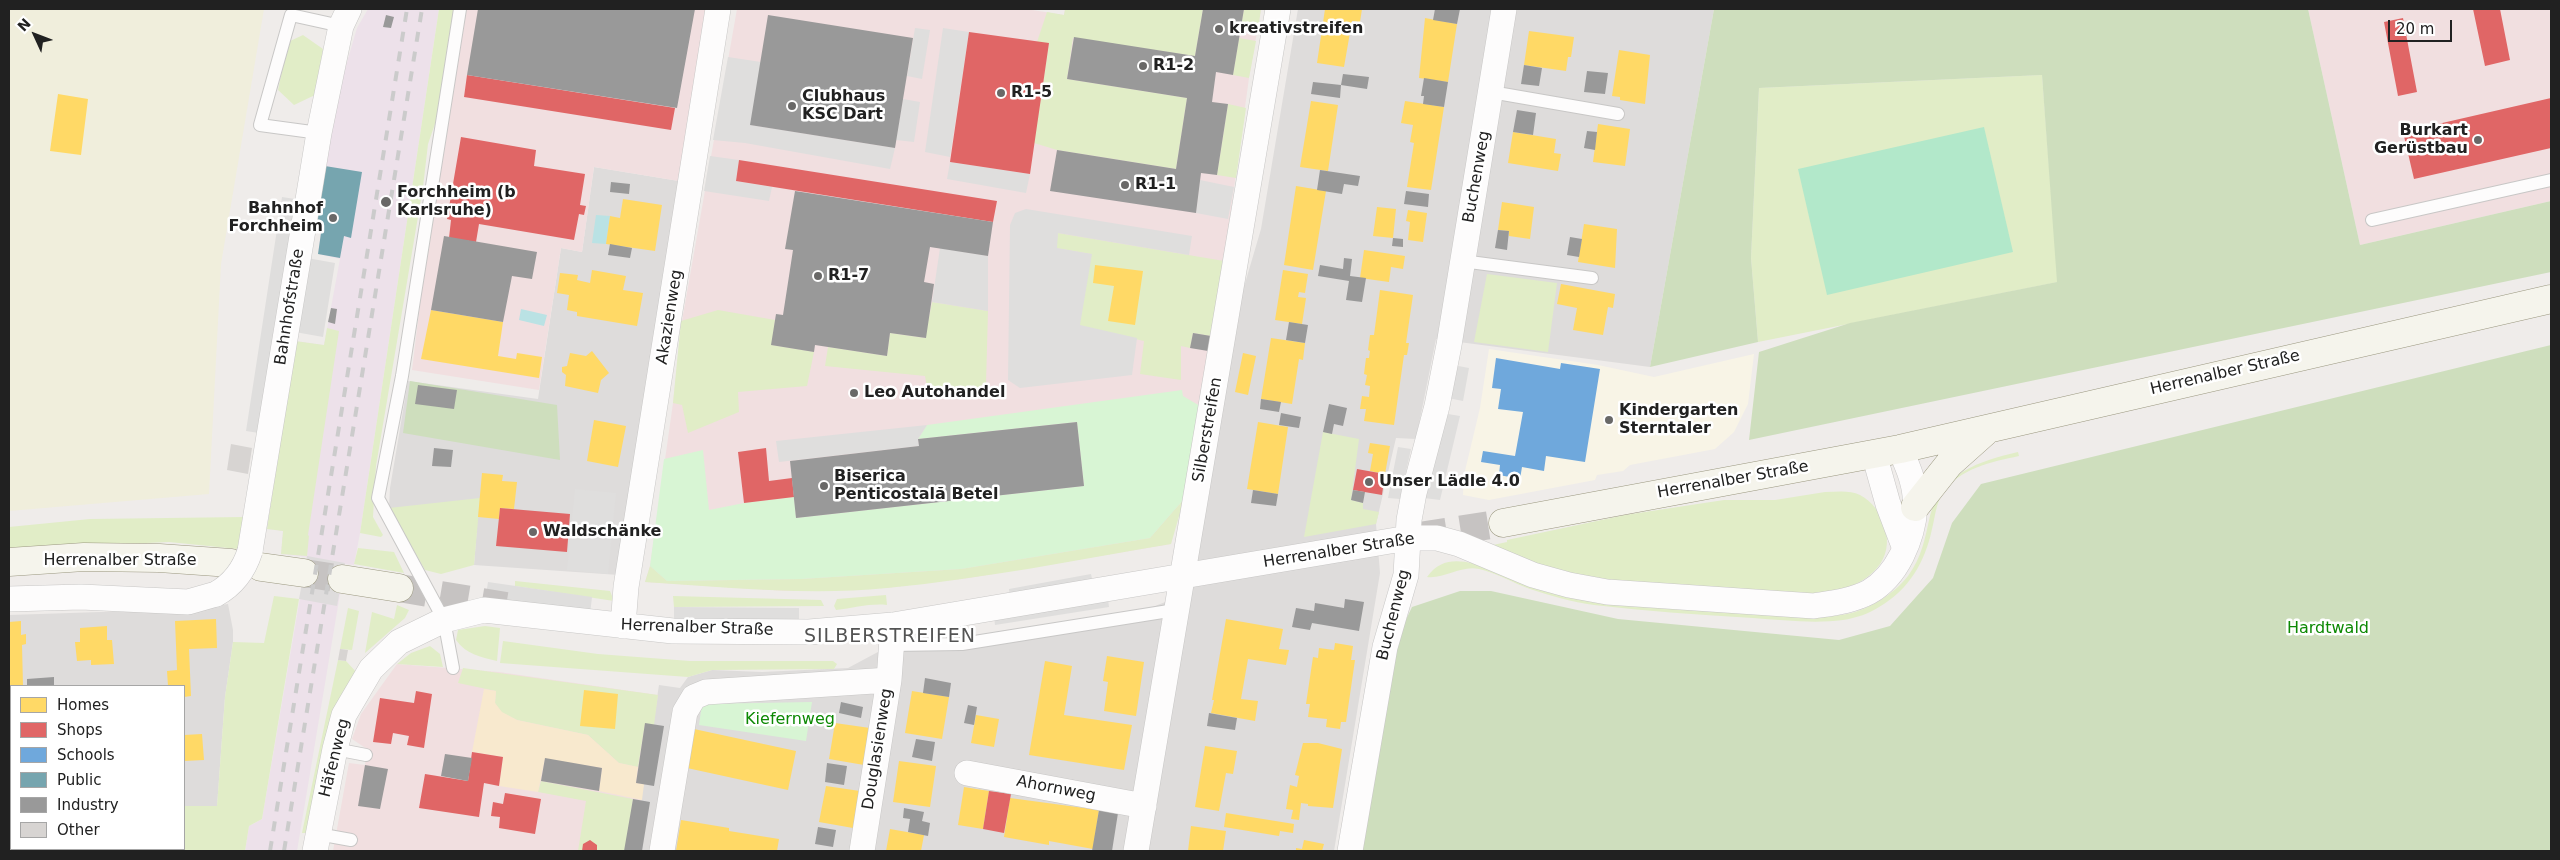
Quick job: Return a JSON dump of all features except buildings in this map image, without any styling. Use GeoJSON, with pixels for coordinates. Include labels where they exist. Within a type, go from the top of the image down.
{"type":"FeatureCollection","features":[{"type":"Feature","properties":{"kind":"main road","name":"Herrenalber Straße"},"geometry":{"type":"LineString","coordinates":[[1503,523],[1887,451],[2551,299]]}},
{"type":"Feature","properties":{"kind":"main road"},"geometry":{"type":"LineString","coordinates":[[1916,507],[1949,464],[1989,429]]}},
{"type":"Feature","properties":{"kind":"main road","name":"Herrenalber Straße"},"geometry":{"type":"LineString","coordinates":[[9,562],[84,557],[247,560],[304,573]]}},
{"type":"Feature","properties":{"kind":"main road"},"geometry":{"type":"LineString","coordinates":[[342,579],[399,588]]}},
{"type":"Feature","properties":{"kind":"street","name":"Akazienweg"},"geometry":{"type":"LineString","coordinates":[[623,626],[626,587],[718,9]]}},
{"type":"Feature","properties":{"kind":"street","name":"Silberstreifen"},"geometry":{"type":"LineString","coordinates":[[1136,851],[1175,610],[1242,231],[1278,9]]}},
{"type":"Feature","properties":{"kind":"street","name":"Buchenweg"},"geometry":{"type":"LineString","coordinates":[[1350,851],[1385,647],[1406,575],[1408,538],[1414,494],[1437,406],[1492,92],[1504,9]]}},
{"type":"Feature","properties":{"kind":"street","name":"Bahnhofstraße"},"geometry":{"type":"LineString","coordinates":[[9,599],[81,597],[188,602],[216,594],[229,586],[240,574],[247,560],[319,133],[345,17]]}},
{"type":"Feature","properties":{"kind":"street","name":"Herrenalber Straße"},"geometry":{"type":"LineString","coordinates":[[444,620],[484,610],[673,631],[892,635],[1181,576],[1408,538],[1437,538],[1459,544],[1533,575],[1588,588],[1790,606],[1814,606],[1840,602],[1869,592],[1883,582],[1900,561],[1916,507],[1913,484],[1887,451]]}},
{"type":"Feature","properties":{"kind":"street"},"geometry":{"type":"LineString","coordinates":[[1887,451],[1888,504],[1904,546]]}},
{"type":"Feature","properties":{"kind":"street","name":"Häfenweg"},"geometry":{"type":"LineString","coordinates":[[317,842],[332,806],[335,749],[344,715],[371,669],[399,642],[444,620]]}},
{"type":"Feature","properties":{"kind":"street","name":"Douglasienweg"},"geometry":{"type":"LineString","coordinates":[[862,851],[889,680],[892,635]]}},
{"type":"Feature","properties":{"kind":"street"},"geometry":{"type":"LineString","coordinates":[[662,851],[685,712],[694,697],[706,692],[889,680]]}},
{"type":"Feature","properties":{"kind":"street","name":"Ahornweg"},"geometry":{"type":"LineString","coordinates":[[968,773],[1144,806]]}},
{"type":"Feature","properties":{"kind":"lane"},"geometry":{"type":"LineString","coordinates":[[452,668],[444,620],[378,498],[402,376],[460,9]]}},
{"type":"Feature","properties":{"kind":"lane"},"geometry":{"type":"LineString","coordinates":[[319,133],[260,124],[291,15],[345,17]]}},
{"type":"Feature","properties":{"kind":"lane"},"geometry":{"type":"LineString","coordinates":[[1492,92],[1618,114]]}},
{"type":"Feature","properties":{"kind":"lane"},"geometry":{"type":"LineString","coordinates":[[2372,220],[2551,180]]}},
{"type":"Feature","properties":{"kind":"lane"},"geometry":{"type":"LineString","coordinates":[[1462,261],[1592,278]]}},
{"type":"Feature","properties":{"kind":"lane"},"geometry":{"type":"LineString","coordinates":[[892,635],[962,644],[1175,610]]}},
{"type":"Feature","properties":{"kind":"lane"},"geometry":{"type":"LineString","coordinates":[[335,749],[366,755]]}},
{"type":"Feature","properties":{"kind":"lane"},"geometry":{"type":"LineString","coordinates":[[317,842],[351,840]]}},
{"type":"Feature","properties":{"kind":"shaded area"},"geometry":{"type":"Polygon","coordinates":[[[9,9],[264,9],[221,264],[209,494],[9,511],[9,9]]]}},
{"type":"Feature","properties":{"kind":"shaded area"},"geometry":{"type":"Polygon","coordinates":[[[368,9],[439,9],[360,533],[354,565],[345,564],[297,851],[245,851],[249,826],[262,819],[307,557],[281,554],[283,531],[267,529],[295,341],[324,345],[340,259],[318,254],[321,233],[310,231],[340,86],[357,28],[368,9]]]}},
{"type":"Feature","properties":{"kind":"shaded area"},"geometry":{"type":"Polygon","coordinates":[[[460,9],[718,9],[691,183],[594,167],[582,252],[561,248],[539,390],[412,370],[442,124],[460,9]]]}},
{"type":"Feature","properties":{"kind":"shaded area"},"geometry":{"type":"Polygon","coordinates":[[[737,9],[1026,9],[1064,15],[1065,9],[1261,9],[1249,78],[1224,261],[1200,406],[1171,544],[969,578],[885,588],[787,591],[645,582],[650,566],[673,403],[682,321],[737,9]]]}},
{"type":"Feature","properties":{"kind":"shaded area"},"geometry":{"type":"Polygon","coordinates":[[[1298,9],[1714,9],[1650,367],[1436,339],[1416,439],[1396,438],[1376,524],[1380,573],[1334,851],[633,851],[659,685],[680,688],[688,677],[712,670],[762,672],[848,668],[891,645],[964,637],[1150,608],[1178,597],[1216,382],[1261,229],[1298,9]]]}},
{"type":"Feature","properties":{"kind":"shaded area"},"geometry":{"type":"Polygon","coordinates":[[[2308,9],[2551,9],[2551,201],[2360,245],[2308,9]]]}},
{"type":"Feature","properties":{"kind":"shaded area"},"geometry":{"type":"Polygon","coordinates":[[[915,28],[930,30],[922,79],[907,76],[915,28]]]}},
{"type":"Feature","properties":{"kind":"shaded area"},"geometry":{"type":"Polygon","coordinates":[[[943,28],[969,32],[950,157],[925,152],[943,28]]]}},
{"type":"Feature","properties":{"kind":"shaded area"},"geometry":{"type":"Polygon","coordinates":[[[728,57],[761,62],[751,125],[895,148],[890,169],[745,143],[713,140],[728,57]]]}},
{"type":"Feature","properties":{"kind":"shaded area"},"geometry":{"type":"Polygon","coordinates":[[[903,99],[920,102],[914,142],[896,140],[903,99]]]}},
{"type":"Feature","properties":{"kind":"shaded area"},"geometry":{"type":"Polygon","coordinates":[[[710,156],[739,160],[736,181],[772,187],[769,201],[704,191],[710,156]]]}},
{"type":"Feature","properties":{"kind":"shaded area"},"geometry":{"type":"Polygon","coordinates":[[[950,162],[1030,174],[1026,193],[947,179],[950,162]]]}},
{"type":"Feature","properties":{"kind":"shaded area"},"geometry":{"type":"Polygon","coordinates":[[[594,167],[691,183],[619,575],[474,565],[477,526],[389,508],[390,488],[408,381],[538,399],[561,248],[582,252],[594,167]]]}},
{"type":"Feature","properties":{"kind":"shaded area"},"geometry":{"type":"Polygon","coordinates":[[[1200,180],[1234,187],[1228,219],[1196,213],[1200,180]]]}},
{"type":"Feature","properties":{"kind":"shaded area"},"geometry":{"type":"Polygon","coordinates":[[[282,197],[295,199],[259,433],[246,431],[282,197]]]}},
{"type":"Feature","properties":{"kind":"shaded area"},"geometry":{"type":"Polygon","coordinates":[[[1026,209],[1192,236],[1189,255],[1058,233],[1057,248],[1092,254],[1080,325],[1137,338],[1132,375],[1020,388],[1008,380],[1010,225],[1015,213],[1026,209]]]}},
{"type":"Feature","properties":{"kind":"shaded area"},"geometry":{"type":"Polygon","coordinates":[[[940,248],[988,256],[988,311],[932,302],[940,248]]]}},
{"type":"Feature","properties":{"kind":"shaded area"},"geometry":{"type":"Polygon","coordinates":[[[307,258],[335,263],[323,337],[295,332],[307,258]]]}},
{"type":"Feature","properties":{"kind":"shaded area","name":"Kindergarten Sterntaler"},"geometry":{"type":"Polygon","coordinates":[[[1489,349],[1598,365],[1654,377],[1754,354],[1748,404],[1734,432],[1715,449],[1630,465],[1623,471],[1597,475],[1595,480],[1489,500],[1463,495],[1464,475],[1480,408],[1489,349]]]}},
{"type":"Feature","properties":{"kind":"shaded area"},"geometry":{"type":"Polygon","coordinates":[[[1453,365],[1469,368],[1463,401],[1448,398],[1453,365]]]}},
{"type":"Feature","properties":{"kind":"shaded area"},"geometry":{"type":"Polygon","coordinates":[[[1442,413],[1460,416],[1440,500],[1424,498],[1442,413]]]}},
{"type":"Feature","properties":{"kind":"shaded area"},"geometry":{"type":"Polygon","coordinates":[[[927,425],[918,439],[919,446],[779,462],[776,441],[927,425]]]}},
{"type":"Feature","properties":{"kind":"shaded area"},"geometry":{"type":"Polygon","coordinates":[[[1398,447],[1411,449],[1400,499],[1388,498],[1398,447]]]}},
{"type":"Feature","properties":{"kind":"shaded area"},"geometry":{"type":"Polygon","coordinates":[[[575,489],[616,493],[608,574],[567,570],[575,489]]]}},
{"type":"Feature","properties":{"kind":"shaded area"},"geometry":{"type":"Polygon","coordinates":[[[1091,574],[1093,583],[1010,598],[1009,589],[1091,574]]]}},
{"type":"Feature","properties":{"kind":"shaded area"},"geometry":{"type":"Polygon","coordinates":[[[488,582],[592,597],[590,614],[485,601],[488,582]]]}},
{"type":"Feature","properties":{"kind":"shaded area"},"geometry":{"type":"Polygon","coordinates":[[[1108,599],[1109,607],[995,625],[994,617],[1108,599]]]}},
{"type":"Feature","properties":{"kind":"shaded area"},"geometry":{"type":"Polygon","coordinates":[[[228,604],[233,630],[225,697],[217,807],[185,806],[185,685],[10,685],[9,841],[9,615],[192,609],[228,604]]]}},
{"type":"Feature","properties":{"kind":"shaded area"},"geometry":{"type":"Polygon","coordinates":[[[674,607],[799,608],[799,624],[674,621],[674,607]]]}},
{"type":"Feature","properties":{"kind":"shaded area"},"geometry":{"type":"Polygon","coordinates":[[[397,664],[499,672],[658,695],[633,851],[333,851],[349,763],[365,765],[367,749],[352,739],[361,714],[397,664]]]}},
{"type":"Feature","properties":{"kind":"green space"},"geometry":{"type":"Polygon","coordinates":[[[439,9],[458,9],[443,101],[428,144],[423,187],[376,466],[373,517],[383,535],[381,537],[360,533],[439,9]]]}},
{"type":"Feature","properties":{"kind":"green space"},"geometry":{"type":"Polygon","coordinates":[[[1065,9],[1203,9],[1195,56],[1073,38],[1067,79],[1187,98],[1176,169],[1057,150],[1034,143],[1049,44],[1037,42],[1047,12],[1064,15],[1065,9]]]}},
{"type":"Feature","properties":{"kind":"green space"},"geometry":{"type":"Polygon","coordinates":[[[1244,9],[1261,9],[1258,30],[1241,26],[1244,9]]]}},
{"type":"Feature","properties":{"kind":"green space"},"geometry":{"type":"Polygon","coordinates":[[[1714,9],[2308,9],[2360,245],[2551,201],[2551,272],[1749,440],[1759,352],[1850,323],[2057,282],[2042,75],[1759,88],[1751,258],[1758,342],[1650,367],[1714,9]]]}},
{"type":"Feature","properties":{"kind":"green space"},"geometry":{"type":"Polygon","coordinates":[[[303,35],[323,49],[315,95],[294,105],[278,90],[288,42],[303,35]]]}},
{"type":"Feature","properties":{"kind":"green space"},"geometry":{"type":"Polygon","coordinates":[[[1239,38],[1256,41],[1249,78],[1233,75],[1239,38]]]}},
{"type":"Feature","properties":{"kind":"green space"},"geometry":{"type":"Polygon","coordinates":[[[2042,75],[2058,282],[1758,342],[1751,258],[1759,88],[2042,75]]]}},
{"type":"Feature","properties":{"kind":"green space"},"geometry":{"type":"Polygon","coordinates":[[[1228,104],[1246,108],[1236,178],[1217,175],[1228,104]]]}},
{"type":"Feature","properties":{"kind":"green space"},"geometry":{"type":"Polygon","coordinates":[[[1984,127],[2013,252],[1827,295],[1798,169],[1984,127]]]}},
{"type":"Feature","properties":{"kind":"green space"},"geometry":{"type":"Polygon","coordinates":[[[1058,233],[1224,261],[1211,336],[1193,333],[1190,348],[1181,346],[1181,380],[1140,374],[1144,341],[1079,326],[1091,254],[1056,248],[1058,233]]]}},
{"type":"Feature","properties":{"kind":"green space"},"geometry":{"type":"Polygon","coordinates":[[[1487,274],[1557,283],[1548,352],[1474,342],[1487,274]]]}},
{"type":"Feature","properties":{"kind":"green space"},"geometry":{"type":"Polygon","coordinates":[[[932,302],[988,311],[986,384],[976,393],[929,399],[925,376],[825,366],[828,347],[887,356],[890,333],[925,338],[932,302]]]}},
{"type":"Feature","properties":{"kind":"green space"},"geometry":{"type":"Polygon","coordinates":[[[718,310],[775,320],[772,345],[814,352],[807,386],[738,392],[739,412],[688,433],[682,405],[673,403],[681,321],[718,310]]]}},
{"type":"Feature","properties":{"kind":"green space"},"geometry":{"type":"Polygon","coordinates":[[[327,328],[339,331],[308,535],[307,556],[281,554],[283,531],[267,529],[295,341],[324,345],[327,328]]]}},
{"type":"Feature","properties":{"kind":"green space","name":"Hardtwald"},"geometry":{"type":"Polygon","coordinates":[[[2551,345],[2551,851],[1358,851],[1392,649],[1412,607],[1460,591],[1491,591],[1618,619],[1839,640],[1890,626],[1933,578],[1952,523],[1981,484],[2551,345]]]}},
{"type":"Feature","properties":{"kind":"green space"},"geometry":{"type":"Polygon","coordinates":[[[410,381],[557,405],[560,460],[403,433],[410,381]]]}},
{"type":"Feature","properties":{"kind":"green space"},"geometry":{"type":"Polygon","coordinates":[[[1182,390],[1183,396],[1200,406],[1184,499],[1150,538],[961,569],[801,579],[667,581],[650,566],[664,459],[703,450],[709,510],[744,503],[794,497],[796,518],[1084,486],[1077,422],[918,439],[927,425],[1182,390]]]}},
{"type":"Feature","properties":{"kind":"green space"},"geometry":{"type":"Polygon","coordinates":[[[1323,432],[1359,439],[1351,500],[1363,503],[1363,509],[1379,512],[1376,524],[1304,537],[1323,432]]]}},
{"type":"Feature","properties":{"kind":"green space"},"geometry":{"type":"Polygon","coordinates":[[[2018,452],[2019,456],[1977,467],[1950,484],[1939,501],[1925,553],[1907,584],[1890,600],[1879,607],[1866,614],[1848,619],[1821,622],[1798,621],[1674,613],[1594,605],[1546,594],[1492,573],[1472,568],[1440,576],[1427,577],[1440,565],[1456,561],[1789,615],[1841,615],[1860,610],[1878,602],[1895,590],[1908,576],[1920,554],[1935,501],[1952,479],[1976,465],[2018,452]]]}},
{"type":"Feature","properties":{"kind":"green space"},"geometry":{"type":"Polygon","coordinates":[[[1825,492],[1852,492],[1869,501],[1882,518],[1887,539],[1886,549],[1883,559],[1877,568],[1854,585],[1807,597],[1595,581],[1548,569],[1493,545],[1507,542],[1507,540],[1625,515],[1724,500],[1775,500],[1825,492]]]}},
{"type":"Feature","properties":{"kind":"green space"},"geometry":{"type":"Polygon","coordinates":[[[480,498],[474,565],[441,574],[425,570],[389,508],[480,498]]]}},
{"type":"Feature","properties":{"kind":"green space"},"geometry":{"type":"Polygon","coordinates":[[[1184,499],[1171,544],[994,574],[887,588],[827,591],[766,590],[645,582],[650,566],[667,581],[801,579],[961,569],[1150,538],[1184,499]]]}},
{"type":"Feature","properties":{"kind":"green space"},"geometry":{"type":"Polygon","coordinates":[[[244,517],[238,549],[169,542],[9,549],[9,527],[90,519],[244,517]]]}},
{"type":"Feature","properties":{"kind":"green space"},"geometry":{"type":"Polygon","coordinates":[[[358,548],[394,552],[404,573],[354,564],[358,548]]]}},
{"type":"Feature","properties":{"kind":"green space"},"geometry":{"type":"Polygon","coordinates":[[[515,581],[610,591],[614,601],[515,586],[515,581]]]}},
{"type":"Feature","properties":{"kind":"green space"},"geometry":{"type":"Polygon","coordinates":[[[886,595],[887,605],[869,605],[836,610],[834,606],[837,599],[886,595]]]}},
{"type":"Feature","properties":{"kind":"green space"},"geometry":{"type":"Polygon","coordinates":[[[274,596],[299,599],[262,819],[249,826],[245,851],[9,851],[9,841],[10,850],[185,850],[185,806],[217,806],[225,697],[233,642],[264,643],[274,596]]]}},
{"type":"Feature","properties":{"kind":"green space"},"geometry":{"type":"Polygon","coordinates":[[[673,596],[821,600],[824,606],[674,607],[673,596]]]}},
{"type":"Feature","properties":{"kind":"green space"},"geometry":{"type":"Polygon","coordinates":[[[397,605],[409,610],[405,618],[365,653],[372,612],[394,619],[397,605]]]}},
{"type":"Feature","properties":{"kind":"green space"},"geometry":{"type":"Polygon","coordinates":[[[348,608],[359,611],[352,650],[340,649],[348,608]]]}},
{"type":"Feature","properties":{"kind":"green space"},"geometry":{"type":"Polygon","coordinates":[[[485,626],[500,628],[497,661],[469,652],[456,640],[458,630],[485,626]]]}},
{"type":"Feature","properties":{"kind":"green space"},"geometry":{"type":"Polygon","coordinates":[[[503,641],[598,654],[690,661],[833,661],[837,664],[834,669],[712,670],[688,677],[500,663],[503,641]]]}},
{"type":"Feature","properties":{"kind":"green space"},"geometry":{"type":"Polygon","coordinates":[[[430,646],[440,654],[443,667],[397,664],[411,653],[430,646]]]}},
{"type":"Feature","properties":{"kind":"green space"},"geometry":{"type":"Polygon","coordinates":[[[338,660],[346,661],[358,674],[309,833],[302,833],[338,660]]]}},
{"type":"Feature","properties":{"kind":"green space"},"geometry":{"type":"Polygon","coordinates":[[[463,668],[658,695],[654,725],[645,724],[638,767],[619,763],[588,735],[517,720],[501,712],[495,703],[496,691],[458,683],[463,668]]]}},
{"type":"Feature","properties":{"kind":"green space","name":"Kiefernweg"},"geometry":{"type":"Polygon","coordinates":[[[812,702],[806,741],[699,725],[702,704],[812,702]]]}},
{"type":"Feature","properties":{"kind":"green space"},"geometry":{"type":"Polygon","coordinates":[[[541,781],[633,799],[625,851],[578,851],[586,801],[538,792],[541,781]]]}},
{"type":"Feature","properties":{"kind":"sand"},"geometry":{"type":"Polygon","coordinates":[[[484,689],[496,691],[495,703],[502,712],[517,720],[588,735],[619,763],[638,767],[636,783],[644,784],[642,800],[599,791],[602,768],[545,759],[538,792],[499,786],[503,757],[472,752],[484,689]]]}},
{"type":"Feature","properties":{"kind":"water"},"geometry":{"type":"Polygon","coordinates":[[[596,215],[610,216],[606,244],[592,243],[596,215]]]}},
{"type":"Feature","properties":{"kind":"water"},"geometry":{"type":"Polygon","coordinates":[[[521,309],[547,315],[544,326],[519,320],[521,309]]]}},
{"type":"Feature","properties":{"kind":"pier"},"geometry":{"type":"Polygon","coordinates":[[[307,556],[345,563],[337,606],[299,599],[307,556]]]}},
{"type":"Feature","properties":{"kind":"tunnel"},"geometry":{"type":"LineString","coordinates":[[1419,536],[1503,523]]}},
{"type":"Feature","properties":{"kind":"tunnel"},"geometry":{"type":"LineString","coordinates":[[304,573],[342,579]]}},
{"type":"Feature","properties":{"kind":"tunnel"},"geometry":{"type":"LineString","coordinates":[[399,588],[506,606]]}},
{"type":"Feature","properties":{"kind":"railway"},"geometry":{"type":"LineString","coordinates":[[270,851],[407,9]]}},
{"type":"Feature","properties":{"kind":"railway"},"geometry":{"type":"LineString","coordinates":[[284,851],[422,9]]}},
{"type":"Feature","properties":{"kind":"place","name":"kreativstreifen"},"geometry":{"type":"Point","coordinates":[1219,29]}},
{"type":"Feature","properties":{"kind":"place","name":"R1-2"},"geometry":{"type":"Point","coordinates":[1143,66]}},
{"type":"Feature","properties":{"kind":"place","name":"R1-5"},"geometry":{"type":"Point","coordinates":[1001,93]}},
{"type":"Feature","properties":{"kind":"place","name":"Clubhaus KSC Dart"},"geometry":{"type":"Point","coordinates":[792,106]}},
{"type":"Feature","properties":{"kind":"place","name":"Burkart Gerüstbau"},"geometry":{"type":"Point","coordinates":[2478,140]}},
{"type":"Feature","properties":{"kind":"place","name":"R1-1"},"geometry":{"type":"Point","coordinates":[1125,185]}},
{"type":"Feature","properties":{"kind":"place","name":"Forchheim (b Karlsruhe)"},"geometry":{"type":"Point","coordinates":[386,202]}},
{"type":"Feature","properties":{"kind":"place","name":"Bahnhof Forchheim"},"geometry":{"type":"Point","coordinates":[333,218]}},
{"type":"Feature","properties":{"kind":"place","name":"R1-7"},"geometry":{"type":"Point","coordinates":[818,276]}},
{"type":"Feature","properties":{"kind":"place","name":"Leo Autohandel"},"geometry":{"type":"Point","coordinates":[854,393]}},
{"type":"Feature","properties":{"kind":"place","name":"Kindergarten Sterntaler"},"geometry":{"type":"Point","coordinates":[1609,420]}},
{"type":"Feature","properties":{"kind":"place","name":"Unser Lädle 4.0"},"geometry":{"type":"Point","coordinates":[1369,482]}},
{"type":"Feature","properties":{"kind":"place","name":"Biserica Penticostală Betel"},"geometry":{"type":"Point","coordinates":[824,486]}},
{"type":"Feature","properties":{"kind":"place","name":"Waldschänke"},"geometry":{"type":"Point","coordinates":[533,532]}},
{"type":"Feature","properties":{"kind":"district","name":"SILBERSTREIFEN"},"geometry":{"type":"Point","coordinates":[890,637]}}]}
